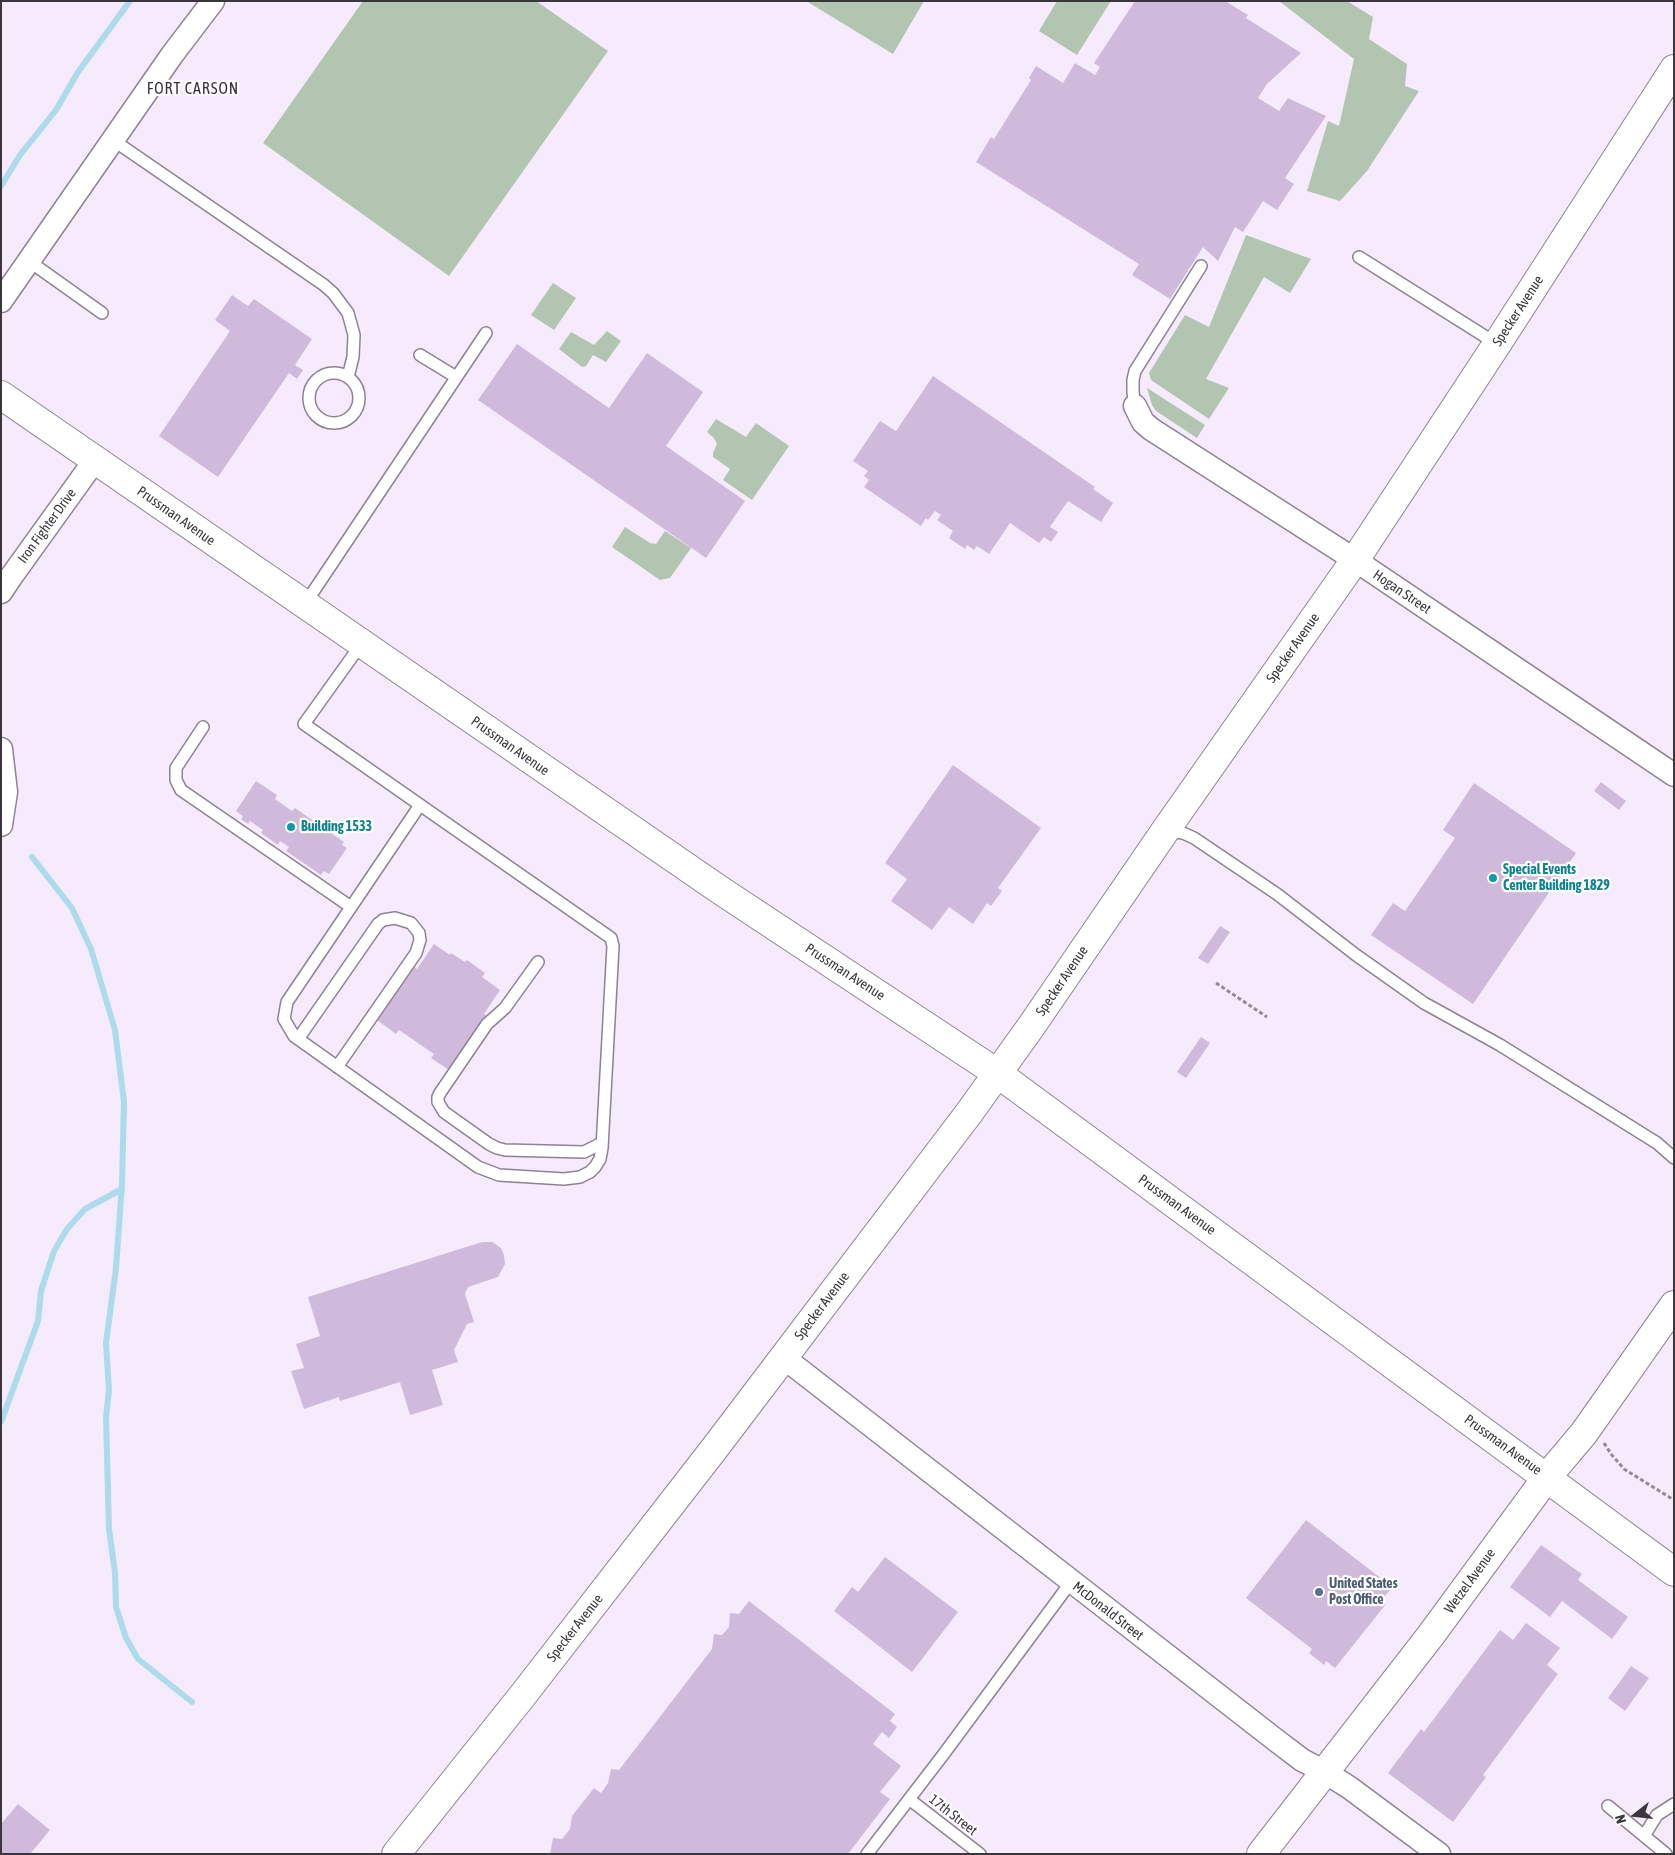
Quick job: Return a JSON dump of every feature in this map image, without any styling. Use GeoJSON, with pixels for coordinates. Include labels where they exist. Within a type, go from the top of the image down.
{"type":"FeatureCollection","features":[{"type":"Feature","properties":{"kind":"street"},"geometry":{"type":"LineString","coordinates":[[1,301],[172,55],[214,1]]}},
{"type":"Feature","properties":{"kind":"street","name":"Specker Avenue"},"geometry":{"type":"LineString","coordinates":[[396,1854],[590,1610],[714,1449],[969,1113],[1030,1028],[1355,560],[1497,344],[1674,68]]}},
{"type":"Feature","properties":{"kind":"street","name":"Prussman Avenue"},"geometry":{"type":"LineString","coordinates":[[1,395],[720,890],[997,1073],[1674,1572]]}},
{"type":"Feature","properties":{"kind":"street","name":"Hogan Street"},"geometry":{"type":"LineString","coordinates":[[1135,406],[1143,422],[1151,429],[1355,560],[1674,775]]}},
{"type":"Feature","properties":{"kind":"street","name":"Iron Fighter Drive"},"geometry":{"type":"LineString","coordinates":[[1,592],[95,460]]}},
{"type":"Feature","properties":{"kind":"street"},"geometry":{"type":"LineString","coordinates":[[1,749],[6,792],[5,809],[1,825]]}},
{"type":"Feature","properties":{"kind":"street","name":"Wetzel Avenue"},"geometry":{"type":"LineString","coordinates":[[1261,1854],[1431,1635],[1547,1477],[1584,1433],[1674,1305]]}},
{"type":"Feature","properties":{"kind":"street","name":"McDonald Street"},"geometry":{"type":"LineString","coordinates":[[783,1357],[1302,1760],[1326,1772],[1439,1854]]}},
{"type":"Feature","properties":{"kind":"lane"},"geometry":{"type":"LineString","coordinates":[[113,140],[334,293],[348,313],[354,335],[354,356],[348,377]]}},
{"type":"Feature","properties":{"kind":"lane"},"geometry":{"type":"LineString","coordinates":[[1359,257],[1497,344]]}},
{"type":"Feature","properties":{"kind":"lane"},"geometry":{"type":"LineString","coordinates":[[29,260],[102,313]]}},
{"type":"Feature","properties":{"kind":"lane"},"geometry":{"type":"LineString","coordinates":[[1135,406],[1133,380],[1135,371],[1201,266]]}},
{"type":"Feature","properties":{"kind":"lane"},"geometry":{"type":"LineString","coordinates":[[305,604],[486,333]]}},
{"type":"Feature","properties":{"kind":"lane"},"geometry":{"type":"LineString","coordinates":[[420,355],[456,377]]}},
{"type":"Feature","properties":{"kind":"lane"},"geometry":{"type":"LineString","coordinates":[[326,373],[339,373],[348,377],[358,391],[359,402],[354,413],[346,420],[335,423],[318,418],[310,408],[309,390],[312,384],[326,373]]}},
{"type":"Feature","properties":{"kind":"lane"},"geometry":{"type":"LineString","coordinates":[[362,643],[304,724],[611,938],[614,946],[600,1159],[590,1172],[580,1177],[564,1179],[494,1174],[478,1167],[298,1039],[284,1020],[286,1002],[420,805]]}},
{"type":"Feature","properties":{"kind":"lane"},"geometry":{"type":"LineString","coordinates":[[203,727],[176,768],[176,780],[181,790],[351,907]]}},
{"type":"Feature","properties":{"kind":"lane"},"geometry":{"type":"LineString","coordinates":[[1165,831],[1183,833],[1194,838],[1277,894],[1356,956],[1424,1003],[1500,1045],[1657,1143],[1674,1158]]}},
{"type":"Feature","properties":{"kind":"lane"},"geometry":{"type":"LineString","coordinates":[[298,1039],[378,924],[383,920],[396,918],[411,923],[419,933],[420,940],[416,953],[337,1067]]}},
{"type":"Feature","properties":{"kind":"lane"},"geometry":{"type":"LineString","coordinates":[[538,962],[505,1008],[487,1024],[440,1093],[438,1102],[444,1112],[490,1144],[505,1150],[584,1152],[602,1143]]}},
{"type":"Feature","properties":{"kind":"lane"},"geometry":{"type":"LineString","coordinates":[[866,1854],[1071,1582]]}},
{"type":"Feature","properties":{"kind":"lane","name":"17th Street"},"geometry":{"type":"LineString","coordinates":[[909,1799],[980,1854]]}},
{"type":"Feature","properties":{"kind":"lane"},"geometry":{"type":"LineString","coordinates":[[1644,1836],[1657,1815],[1674,1804]]}},
{"type":"Feature","properties":{"kind":"lane"},"geometry":{"type":"LineString","coordinates":[[1608,1806],[1666,1854]]}},
{"type":"Feature","properties":{"kind":"path"},"geometry":{"type":"LineString","coordinates":[[1216,984],[1267,1017]]}},
{"type":"Feature","properties":{"kind":"path"},"geometry":{"type":"LineString","coordinates":[[1604,1442],[1610,1454],[1624,1469],[1674,1500]]}},
{"type":"Feature","properties":{"kind":"green space"},"geometry":{"type":"Polygon","coordinates":[[[363,1],[536,1],[608,51],[449,276],[263,143],[363,1]]]}},
{"type":"Feature","properties":{"kind":"green space"},"geometry":{"type":"Polygon","coordinates":[[[806,1],[924,1],[893,54],[806,1]]]}},
{"type":"Feature","properties":{"kind":"green space"},"geometry":{"type":"Polygon","coordinates":[[[1057,1],[1111,1],[1077,55],[1039,31],[1057,1]]]}},
{"type":"Feature","properties":{"kind":"green space"},"geometry":{"type":"Polygon","coordinates":[[[1279,1],[1347,1],[1373,17],[1369,39],[1407,64],[1405,86],[1419,91],[1367,171],[1340,201],[1307,191],[1328,121],[1339,126],[1354,59],[1279,1]]]}},
{"type":"Feature","properties":{"kind":"green space"},"geometry":{"type":"Polygon","coordinates":[[[1246,235],[1311,259],[1290,293],[1264,277],[1206,379],[1229,388],[1209,419],[1151,380],[1149,373],[1185,315],[1209,327],[1246,235]]]}},
{"type":"Feature","properties":{"kind":"green space"},"geometry":{"type":"Polygon","coordinates":[[[553,283],[576,298],[554,330],[531,315],[553,283]]]}},
{"type":"Feature","properties":{"kind":"green space"},"geometry":{"type":"Polygon","coordinates":[[[607,331],[621,341],[606,362],[593,355],[586,366],[582,367],[559,349],[571,332],[594,345],[607,331]]]}},
{"type":"Feature","properties":{"kind":"green space"},"geometry":{"type":"Polygon","coordinates":[[[1147,388],[1205,425],[1197,438],[1156,411],[1152,405],[1147,388]]]}},
{"type":"Feature","properties":{"kind":"green space"},"geometry":{"type":"Polygon","coordinates":[[[716,419],[746,437],[756,423],[789,446],[752,500],[723,480],[730,469],[713,457],[717,444],[714,438],[707,432],[716,419]]]}},
{"type":"Feature","properties":{"kind":"green space"},"geometry":{"type":"Polygon","coordinates":[[[625,527],[650,543],[656,544],[665,531],[691,548],[670,578],[660,580],[612,547],[625,527]]]}},
{"type":"Feature","properties":{"kind":"building"},"geometry":{"type":"Polygon","coordinates":[[[1135,1],[1225,1],[1248,15],[1246,18],[1301,53],[1267,84],[1258,98],[1279,111],[1288,98],[1326,116],[1285,178],[1294,184],[1277,210],[1263,201],[1243,232],[1235,227],[1218,261],[1203,247],[1170,299],[1132,275],[1139,264],[976,162],[991,137],[994,139],[1031,80],[1029,78],[1036,66],[1063,83],[1075,63],[1095,75],[1100,67],[1094,63],[1135,1]]]}},
{"type":"Feature","properties":{"kind":"building"},"geometry":{"type":"Polygon","coordinates":[[[232,295],[248,306],[254,299],[312,339],[295,365],[303,370],[297,379],[289,373],[218,477],[159,436],[230,331],[215,320],[232,295]]]}},
{"type":"Feature","properties":{"kind":"building"},"geometry":{"type":"Polygon","coordinates":[[[517,344],[609,408],[647,353],[703,392],[666,446],[745,501],[706,558],[478,400],[517,344]]]}},
{"type":"Feature","properties":{"kind":"building"},"geometry":{"type":"Polygon","coordinates":[[[933,376],[1095,487],[1093,489],[1113,503],[1101,522],[1068,501],[1050,527],[1058,532],[1051,542],[1044,537],[1039,543],[1010,523],[989,554],[977,546],[974,550],[967,545],[965,549],[949,538],[953,531],[937,520],[941,515],[935,511],[928,520],[926,518],[921,526],[864,487],[869,480],[864,476],[868,471],[853,461],[880,421],[896,431],[933,376]]]}},
{"type":"Feature","properties":{"kind":"building"},"geometry":{"type":"Polygon","coordinates":[[[953,765],[1041,828],[998,888],[1002,891],[991,906],[987,903],[973,924],[949,907],[932,930],[891,901],[907,879],[885,863],[953,765]]]}},
{"type":"Feature","properties":{"kind":"building","name":"Building 1533"},"geometry":{"type":"Polygon","coordinates":[[[256,781],[277,795],[275,799],[292,811],[295,808],[344,842],[342,845],[347,848],[329,874],[324,871],[321,875],[286,851],[289,847],[280,841],[278,845],[261,833],[263,830],[250,821],[248,824],[241,819],[243,816],[236,811],[256,781]]]}},
{"type":"Feature","properties":{"kind":"building"},"geometry":{"type":"Polygon","coordinates":[[[1601,782],[1626,801],[1619,810],[1594,791],[1601,782]]]}},
{"type":"Feature","properties":{"kind":"building","name":"Special Events Center Building 1829"},"geometry":{"type":"Polygon","coordinates":[[[1474,783],[1576,853],[1473,1004],[1371,935],[1393,903],[1405,911],[1455,838],[1443,830],[1474,783]]]}},
{"type":"Feature","properties":{"kind":"building"},"geometry":{"type":"Polygon","coordinates":[[[1220,926],[1230,932],[1208,964],[1198,958],[1220,926]]]}},
{"type":"Feature","properties":{"kind":"building"},"geometry":{"type":"Polygon","coordinates":[[[434,944],[450,955],[451,953],[465,962],[467,960],[485,973],[482,977],[500,990],[484,1014],[487,1016],[449,1070],[431,1058],[434,1054],[399,1030],[396,1034],[377,1020],[414,967],[417,969],[434,944]]]}},
{"type":"Feature","properties":{"kind":"building"},"geometry":{"type":"Polygon","coordinates":[[[1201,1037],[1210,1043],[1186,1078],[1177,1072],[1201,1037]]]}},
{"type":"Feature","properties":{"kind":"building"},"geometry":{"type":"Polygon","coordinates":[[[482,1242],[492,1242],[501,1248],[505,1264],[498,1277],[468,1287],[465,1294],[474,1322],[467,1324],[454,1350],[458,1362],[432,1370],[443,1405],[410,1415],[400,1382],[340,1401],[339,1397],[304,1409],[291,1371],[304,1368],[296,1344],[320,1336],[308,1297],[482,1242]]]}},
{"type":"Feature","properties":{"kind":"building","name":"United States Post Office"},"geometry":{"type":"Polygon","coordinates":[[[1306,1520],[1392,1587],[1382,1600],[1386,1604],[1335,1668],[1326,1661],[1324,1665],[1309,1653],[1312,1649],[1246,1598],[1306,1520]]]}},
{"type":"Feature","properties":{"kind":"building"},"geometry":{"type":"Polygon","coordinates":[[[1541,1545],[1582,1574],[1578,1580],[1628,1617],[1612,1639],[1562,1601],[1550,1617],[1510,1587],[1541,1545]]]}},
{"type":"Feature","properties":{"kind":"building"},"geometry":{"type":"Polygon","coordinates":[[[885,1557],[958,1612],[912,1672],[834,1611],[852,1587],[858,1592],[885,1557]]]}},
{"type":"Feature","properties":{"kind":"building"},"geometry":{"type":"Polygon","coordinates":[[[749,1601],[895,1714],[890,1721],[897,1727],[889,1738],[882,1732],[873,1744],[901,1766],[880,1792],[890,1799],[848,1854],[550,1854],[553,1838],[562,1839],[570,1829],[572,1816],[594,1788],[601,1793],[608,1783],[611,1769],[619,1770],[712,1649],[714,1634],[722,1635],[729,1627],[730,1613],[739,1614],[749,1601]]]}},
{"type":"Feature","properties":{"kind":"building"},"geometry":{"type":"Polygon","coordinates":[[[1526,1623],[1560,1648],[1547,1665],[1558,1674],[1483,1775],[1486,1777],[1453,1822],[1388,1773],[1421,1729],[1424,1732],[1500,1630],[1513,1640],[1526,1623]]]}},
{"type":"Feature","properties":{"kind":"building"},"geometry":{"type":"Polygon","coordinates":[[[1631,1666],[1649,1678],[1625,1711],[1608,1698],[1631,1666]]]}},
{"type":"Feature","properties":{"kind":"building"},"geometry":{"type":"Polygon","coordinates":[[[18,1804],[50,1830],[30,1854],[1,1854],[1,1824],[18,1804]]]}},
{"type":"Feature","properties":{"kind":"waterway"},"geometry":{"type":"LineString","coordinates":[[1,186],[20,155],[56,110],[78,72],[130,1]]}},
{"type":"Feature","properties":{"kind":"waterway"},"geometry":{"type":"LineString","coordinates":[[32,857],[72,908],[91,949],[115,1030],[124,1102],[122,1184],[116,1268],[106,1343],[109,1390],[106,1417],[109,1529],[115,1573],[116,1607],[126,1638],[138,1659],[192,1702]]}},
{"type":"Feature","properties":{"kind":"waterway"},"geometry":{"type":"LineString","coordinates":[[1,1422],[38,1321],[41,1291],[54,1251],[67,1229],[85,1209],[122,1189]]}},
{"type":"Feature","properties":{"kind":"place","name":"Building 1533"},"geometry":{"type":"Point","coordinates":[291,827]}},
{"type":"Feature","properties":{"kind":"place","name":"Special Events Center Building 1829"},"geometry":{"type":"Point","coordinates":[1493,878]}},
{"type":"Feature","properties":{"kind":"place","name":"United States Post Office"},"geometry":{"type":"Point","coordinates":[1319,1592]}},
{"type":"Feature","properties":{"kind":"district","name":"FORT CARSON"},"geometry":{"type":"Point","coordinates":[193,89]}}]}
